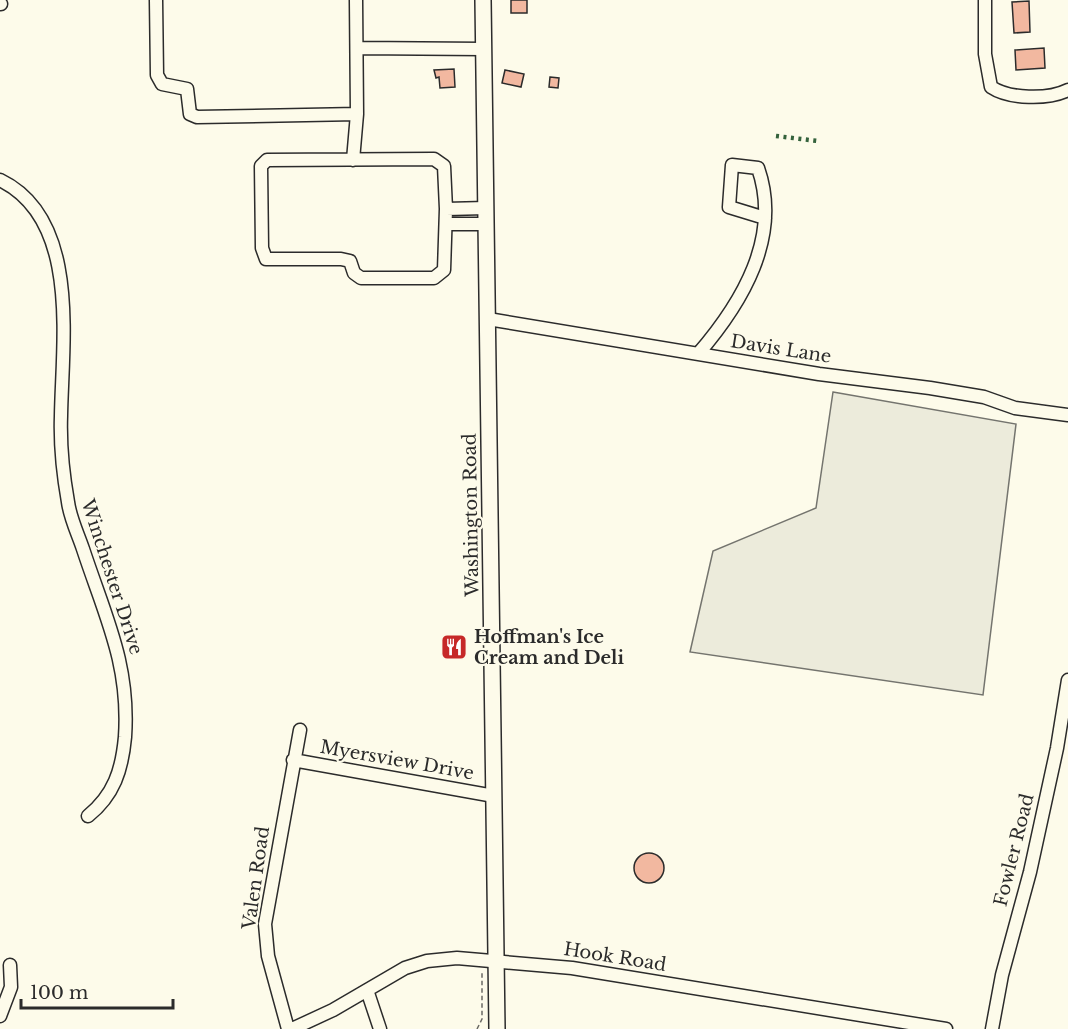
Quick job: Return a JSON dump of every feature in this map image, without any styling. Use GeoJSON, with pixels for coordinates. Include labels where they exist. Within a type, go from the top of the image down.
{"type":"FeatureCollection","features":[{"type":"Feature","properties":{"kind":"main road","name":"Washington Road"},"geometry":{"type":"LineString","coordinates":[[483,0],[494,796],[489,959],[496,1029]]}},
{"type":"Feature","properties":{"kind":"street"},"geometry":{"type":"LineString","coordinates":[[156,0],[157,75],[162,84],[187,89],[190,114],[197,117],[357,114]]}},
{"type":"Feature","properties":{"kind":"street"},"geometry":{"type":"LineString","coordinates":[[353,160],[357,114],[356,0]]}},
{"type":"Feature","properties":{"kind":"street"},"geometry":{"type":"LineString","coordinates":[[984,0],[988,80],[998,91],[1013,95],[1053,95],[1068,90]]}},
{"type":"Feature","properties":{"kind":"street"},"geometry":{"type":"LineString","coordinates":[[357,48],[484,49]]}},
{"type":"Feature","properties":{"kind":"street"},"geometry":{"type":"LineString","coordinates":[[434,159],[444,166],[446,209],[444,270],[434,278],[361,278],[354,273],[350,261],[341,259],[266,260],[262,248],[261,166],[267,160],[434,159]]}},
{"type":"Feature","properties":{"kind":"street"},"geometry":{"type":"LineString","coordinates":[[698,354],[722,327],[750,283],[765,218],[763,182],[758,168],[732,165],[729,207],[765,218]]}},
{"type":"Feature","properties":{"kind":"street","name":"Winchester Drive"},"geometry":{"type":"LineString","coordinates":[[0,180],[19,191],[30,201],[44,223],[53,248],[64,320],[61,418],[68,504],[124,675],[127,709],[121,766],[108,797],[88,816]]}},
{"type":"Feature","properties":{"kind":"street"},"geometry":{"type":"LineString","coordinates":[[446,209],[486,208]]}},
{"type":"Feature","properties":{"kind":"street"},"geometry":{"type":"LineString","coordinates":[[446,224],[486,224]]}},
{"type":"Feature","properties":{"kind":"street","name":"Davis Lane"},"geometry":{"type":"LineString","coordinates":[[488,319],[819,374],[930,388],[984,397],[1015,408],[1068,415]]}},
{"type":"Feature","properties":{"kind":"street","name":"Fowler Road"},"geometry":{"type":"LineString","coordinates":[[993,1029],[1002,975],[1030,872],[1058,748],[1068,680]]}},
{"type":"Feature","properties":{"kind":"street","name":"Valen Road"},"geometry":{"type":"LineString","coordinates":[[288,1029],[268,956],[265,924],[300,730]]}},
{"type":"Feature","properties":{"kind":"street","name":"Myersview Drive"},"geometry":{"type":"LineString","coordinates":[[293,760],[494,796]]}},
{"type":"Feature","properties":{"kind":"street","name":"Hook Road"},"geometry":{"type":"LineString","coordinates":[[292,1029],[416,964],[438,959],[489,959],[572,968],[946,1029]]}},
{"type":"Feature","properties":{"kind":"street"},"geometry":{"type":"LineString","coordinates":[[0,1016],[11,987],[10,965]]}},
{"type":"Feature","properties":{"kind":"street"},"geometry":{"type":"LineString","coordinates":[[367,990],[380,1029]]}},
{"type":"Feature","properties":{"kind":"path"},"geometry":{"type":"LineString","coordinates":[[477,1029],[482,1019],[489,959]]}},
{"type":"Feature","properties":{"kind":"shaded area"},"geometry":{"type":"Polygon","coordinates":[[[833,392],[1016,424],[983,695],[690,652],[713,551],[816,508],[833,392]]]}},
{"type":"Feature","properties":{"kind":"building"},"geometry":{"type":"Polygon","coordinates":[[[511,0],[527,0],[527,13],[511,13],[511,0]]]}},
{"type":"Feature","properties":{"kind":"building"},"geometry":{"type":"Polygon","coordinates":[[[1029,1],[1030,32],[1014,33],[1012,2],[1029,1]]]}},
{"type":"Feature","properties":{"kind":"building"},"geometry":{"type":"Polygon","coordinates":[[[1044,48],[1045,68],[1016,70],[1015,50],[1044,48]]]}},
{"type":"Feature","properties":{"kind":"building"},"geometry":{"type":"Polygon","coordinates":[[[454,69],[455,87],[440,88],[439,77],[436,78],[434,70],[454,69]]]}},
{"type":"Feature","properties":{"kind":"building"},"geometry":{"type":"Polygon","coordinates":[[[505,70],[524,74],[521,87],[502,83],[505,70]]]}},
{"type":"Feature","properties":{"kind":"building"},"geometry":{"type":"Polygon","coordinates":[[[550,77],[559,78],[558,88],[549,87],[550,77]]]}},
{"type":"Feature","properties":{"kind":"building"},"geometry":{"type":"Polygon","coordinates":[[[649,853],[660,857],[664,868],[660,879],[649,883],[638,879],[634,868],[638,857],[649,853]]]}},
{"type":"Feature","properties":{"kind":"hedge"},"geometry":{"type":"LineString","coordinates":[[776,136],[818,141]]}},
{"type":"Feature","properties":{"kind":"place","name":"Hoffman's Ice Cream and Deli"},"geometry":{"type":"Point","coordinates":[454,647]}}]}
